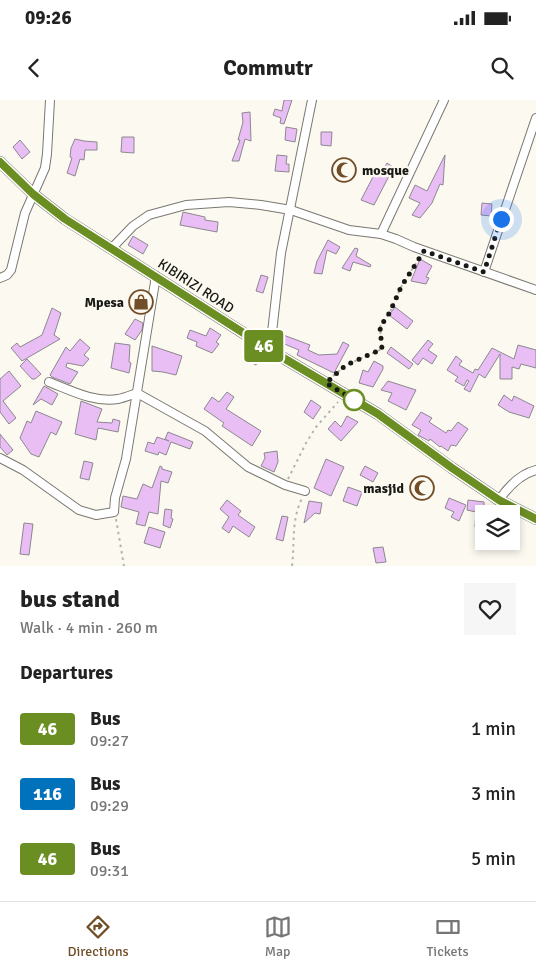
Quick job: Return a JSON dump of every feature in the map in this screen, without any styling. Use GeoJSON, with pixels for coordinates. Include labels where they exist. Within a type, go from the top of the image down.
{"type":"FeatureCollection","features":[{"type":"Feature","properties":{"kind":"street"},"geometry":{"type":"LineString","coordinates":[[0,278],[7,275],[11,270],[25,213],[45,168],[50,100]]}},
{"type":"Feature","properties":{"kind":"street"},"geometry":{"type":"LineString","coordinates":[[270,350],[282,253],[312,100]]}},
{"type":"Feature","properties":{"kind":"street"},"geometry":{"type":"LineString","coordinates":[[381,234],[444,100]]}},
{"type":"Feature","properties":{"kind":"street"},"geometry":{"type":"LineString","coordinates":[[484,272],[536,118]]}},
{"type":"Feature","properties":{"kind":"street","name":"KIBIRIZI ROAD"},"geometry":{"type":"LineString","coordinates":[[0,162],[33,194],[65,219],[270,350],[378,414],[499,500],[536,519]]}},
{"type":"Feature","properties":{"kind":"street"},"geometry":{"type":"LineString","coordinates":[[111,249],[133,226],[149,215],[186,205],[229,202],[261,205],[291,210],[349,230],[381,234],[536,290]]}},
{"type":"Feature","properties":{"kind":"street"},"geometry":{"type":"LineString","coordinates":[[0,458],[23,470],[79,510],[96,515],[114,512],[115,498],[126,459],[156,276]]}},
{"type":"Feature","properties":{"kind":"street"},"geometry":{"type":"LineString","coordinates":[[49,382],[81,394],[100,398],[116,399],[137,393],[205,431],[248,467],[285,485],[305,491]]}},
{"type":"Feature","properties":{"kind":"street"},"geometry":{"type":"LineString","coordinates":[[499,500],[523,475],[536,470]]}},
{"type":"Feature","properties":{"kind":"path"},"geometry":{"type":"LineString","coordinates":[[326,383],[346,365],[382,349],[380,327],[390,312],[401,287],[424,251]]}},
{"type":"Feature","properties":{"kind":"path"},"geometry":{"type":"LineString","coordinates":[[285,485],[316,427],[344,394]]}},
{"type":"Feature","properties":{"kind":"path"},"geometry":{"type":"LineString","coordinates":[[292,566],[294,547],[293,526],[296,512],[305,491]]}},
{"type":"Feature","properties":{"kind":"path"},"geometry":{"type":"LineString","coordinates":[[114,512],[124,566]]}},
{"type":"Feature","properties":{"kind":"building"},"geometry":{"type":"Polygon","coordinates":[[[284,100],[292,100],[284,124],[280,123],[281,118],[273,115],[275,109],[282,111],[284,100]]]}},
{"type":"Feature","properties":{"kind":"building"},"geometry":{"type":"Polygon","coordinates":[[[250,112],[251,141],[245,139],[239,161],[232,161],[240,140],[238,140],[243,122],[242,113],[250,112]]]}},
{"type":"Feature","properties":{"kind":"building"},"geometry":{"type":"Polygon","coordinates":[[[286,127],[297,129],[295,142],[285,140],[286,127]]]}},
{"type":"Feature","properties":{"kind":"building"},"geometry":{"type":"Polygon","coordinates":[[[321,132],[332,132],[331,146],[321,145],[321,132]]]}},
{"type":"Feature","properties":{"kind":"building"},"geometry":{"type":"Polygon","coordinates":[[[122,137],[134,137],[134,153],[121,152],[122,137]]]}},
{"type":"Feature","properties":{"kind":"building"},"geometry":{"type":"Polygon","coordinates":[[[75,139],[97,142],[97,150],[85,150],[84,160],[80,159],[75,176],[67,173],[72,158],[70,157],[71,148],[75,139]]]}},
{"type":"Feature","properties":{"kind":"building"},"geometry":{"type":"Polygon","coordinates":[[[20,140],[30,152],[22,159],[13,147],[20,140]]]}},
{"type":"Feature","properties":{"kind":"building"},"geometry":{"type":"Polygon","coordinates":[[[277,155],[287,156],[286,164],[289,164],[289,172],[275,171],[277,155]]]}},
{"type":"Feature","properties":{"kind":"building"},"geometry":{"type":"Polygon","coordinates":[[[445,155],[443,185],[440,184],[432,203],[420,218],[412,215],[420,203],[409,198],[415,185],[427,191],[445,155]]]}},
{"type":"Feature","properties":{"kind":"building"},"geometry":{"type":"Polygon","coordinates":[[[387,163],[396,169],[388,178],[374,205],[361,200],[374,175],[378,177],[387,163]]]}},
{"type":"Feature","properties":{"kind":"building"},"geometry":{"type":"Polygon","coordinates":[[[482,203],[492,204],[491,216],[481,215],[482,203]]]}},
{"type":"Feature","properties":{"kind":"building"},"geometry":{"type":"Polygon","coordinates":[[[183,212],[205,217],[205,220],[218,222],[217,232],[180,225],[183,212]]]}},
{"type":"Feature","properties":{"kind":"building"},"geometry":{"type":"Polygon","coordinates":[[[133,236],[148,245],[143,254],[128,245],[133,236]]]}},
{"type":"Feature","properties":{"kind":"building"},"geometry":{"type":"Polygon","coordinates":[[[328,240],[340,247],[336,254],[327,250],[322,274],[314,273],[317,261],[328,240]]]}},
{"type":"Feature","properties":{"kind":"building"},"geometry":{"type":"Polygon","coordinates":[[[355,248],[358,249],[356,256],[371,265],[370,267],[353,262],[350,271],[342,268],[355,248]]]}},
{"type":"Feature","properties":{"kind":"building"},"geometry":{"type":"Polygon","coordinates":[[[420,259],[432,266],[426,277],[429,278],[426,284],[411,281],[420,259]]]}},
{"type":"Feature","properties":{"kind":"building"},"geometry":{"type":"Polygon","coordinates":[[[261,275],[268,277],[263,293],[256,291],[261,275]]]}},
{"type":"Feature","properties":{"kind":"building"},"geometry":{"type":"Polygon","coordinates":[[[395,307],[413,321],[407,329],[389,315],[395,307]]]}},
{"type":"Feature","properties":{"kind":"building"},"geometry":{"type":"Polygon","coordinates":[[[52,308],[61,313],[54,335],[60,339],[22,361],[11,348],[17,343],[20,347],[42,335],[52,308]]]}},
{"type":"Feature","properties":{"kind":"building"},"geometry":{"type":"Polygon","coordinates":[[[135,319],[143,323],[142,330],[135,340],[125,334],[135,319]]]}},
{"type":"Feature","properties":{"kind":"building"},"geometry":{"type":"Polygon","coordinates":[[[210,328],[221,335],[216,342],[219,344],[212,353],[196,346],[197,342],[187,338],[190,330],[206,336],[210,328]]]}},
{"type":"Feature","properties":{"kind":"building"},"geometry":{"type":"Polygon","coordinates":[[[278,333],[310,345],[308,350],[319,355],[337,354],[343,342],[349,345],[334,373],[297,355],[299,350],[277,341],[278,333]]]}},
{"type":"Feature","properties":{"kind":"building"},"geometry":{"type":"Polygon","coordinates":[[[80,339],[90,348],[84,355],[89,359],[83,366],[67,363],[66,367],[78,372],[70,384],[52,377],[50,375],[66,347],[70,351],[80,339]]]}},
{"type":"Feature","properties":{"kind":"building"},"geometry":{"type":"Polygon","coordinates":[[[428,340],[433,344],[428,350],[437,356],[432,364],[423,358],[418,365],[412,360],[428,340]]]}},
{"type":"Feature","properties":{"kind":"building"},"geometry":{"type":"Polygon","coordinates":[[[115,343],[130,345],[129,362],[131,363],[129,373],[111,368],[115,343]]]}},
{"type":"Feature","properties":{"kind":"building"},"geometry":{"type":"Polygon","coordinates":[[[518,345],[536,350],[536,368],[521,364],[519,369],[512,367],[512,379],[500,379],[500,354],[485,378],[479,374],[470,392],[464,389],[469,381],[467,380],[464,386],[455,381],[458,377],[447,370],[456,356],[462,361],[459,365],[473,373],[475,369],[478,370],[492,348],[514,359],[518,345]]]}},
{"type":"Feature","properties":{"kind":"building"},"geometry":{"type":"Polygon","coordinates":[[[152,346],[182,356],[176,375],[152,371],[152,346]]]}},
{"type":"Feature","properties":{"kind":"building"},"geometry":{"type":"Polygon","coordinates":[[[391,347],[413,364],[409,369],[387,353],[391,347]]]}},
{"type":"Feature","properties":{"kind":"building"},"geometry":{"type":"Polygon","coordinates":[[[249,350],[261,356],[256,365],[245,359],[249,350]]]}},
{"type":"Feature","properties":{"kind":"building"},"geometry":{"type":"Polygon","coordinates":[[[27,359],[41,374],[35,379],[32,379],[20,366],[27,359]]]}},
{"type":"Feature","properties":{"kind":"building"},"geometry":{"type":"Polygon","coordinates":[[[374,361],[383,366],[383,369],[373,387],[359,383],[363,370],[368,372],[374,361]]]}},
{"type":"Feature","properties":{"kind":"building"},"geometry":{"type":"Polygon","coordinates":[[[9,371],[21,386],[3,401],[16,418],[9,424],[0,412],[0,379],[9,371]]]}},
{"type":"Feature","properties":{"kind":"building"},"geometry":{"type":"Polygon","coordinates":[[[388,381],[416,390],[406,410],[388,401],[392,393],[381,390],[388,381]]]}},
{"type":"Feature","properties":{"kind":"building"},"geometry":{"type":"Polygon","coordinates":[[[44,386],[58,394],[52,405],[41,399],[33,405],[44,386]]]}},
{"type":"Feature","properties":{"kind":"building"},"geometry":{"type":"Polygon","coordinates":[[[227,392],[234,397],[226,409],[261,431],[252,446],[222,426],[224,423],[204,409],[212,397],[219,402],[227,392]]]}},
{"type":"Feature","properties":{"kind":"building"},"geometry":{"type":"Polygon","coordinates":[[[504,395],[512,401],[514,396],[534,406],[529,418],[509,412],[498,405],[504,395]]]}},
{"type":"Feature","properties":{"kind":"building"},"geometry":{"type":"Polygon","coordinates":[[[311,400],[321,407],[313,419],[304,412],[311,400]]]}},
{"type":"Feature","properties":{"kind":"building"},"geometry":{"type":"Polygon","coordinates":[[[81,401],[102,409],[97,422],[112,423],[113,419],[120,421],[118,432],[98,428],[96,440],[75,434],[81,401]]]}},
{"type":"Feature","properties":{"kind":"building"},"geometry":{"type":"Polygon","coordinates":[[[36,411],[62,422],[56,435],[51,432],[39,457],[31,454],[20,438],[27,421],[31,423],[36,411]]]}},
{"type":"Feature","properties":{"kind":"building"},"geometry":{"type":"Polygon","coordinates":[[[421,412],[432,418],[429,422],[446,433],[448,430],[451,431],[458,422],[468,429],[456,446],[451,445],[448,451],[430,439],[429,441],[418,435],[421,430],[412,425],[421,412]]]}},
{"type":"Feature","properties":{"kind":"building"},"geometry":{"type":"Polygon","coordinates":[[[347,416],[358,422],[341,441],[328,429],[335,421],[341,427],[347,416]]]}},
{"type":"Feature","properties":{"kind":"building"},"geometry":{"type":"Polygon","coordinates":[[[168,432],[193,442],[190,449],[171,442],[166,455],[159,452],[158,455],[145,451],[148,442],[154,444],[157,437],[169,441],[165,439],[168,432]]]}},
{"type":"Feature","properties":{"kind":"building"},"geometry":{"type":"Polygon","coordinates":[[[0,434],[13,450],[7,455],[0,447],[0,434]]]}},
{"type":"Feature","properties":{"kind":"building"},"geometry":{"type":"Polygon","coordinates":[[[277,451],[278,462],[274,472],[261,466],[265,458],[264,453],[277,451]]]}},
{"type":"Feature","properties":{"kind":"building"},"geometry":{"type":"Polygon","coordinates":[[[326,459],[344,467],[331,496],[314,488],[326,459]]]}},
{"type":"Feature","properties":{"kind":"building"},"geometry":{"type":"Polygon","coordinates":[[[84,461],[93,463],[89,480],[80,478],[84,461]]]}},
{"type":"Feature","properties":{"kind":"building"},"geometry":{"type":"Polygon","coordinates":[[[160,466],[162,469],[172,472],[168,483],[161,481],[158,514],[149,512],[145,526],[136,524],[139,512],[121,507],[123,496],[137,499],[143,484],[152,488],[160,466]]]}},
{"type":"Feature","properties":{"kind":"building"},"geometry":{"type":"Polygon","coordinates":[[[365,466],[378,473],[373,482],[360,475],[365,466]]]}},
{"type":"Feature","properties":{"kind":"building"},"geometry":{"type":"Polygon","coordinates":[[[348,487],[362,492],[357,506],[343,501],[348,487]]]}},
{"type":"Feature","properties":{"kind":"building"},"geometry":{"type":"Polygon","coordinates":[[[449,498],[466,505],[459,521],[451,517],[454,512],[445,508],[449,498]]]}},
{"type":"Feature","properties":{"kind":"building"},"geometry":{"type":"Polygon","coordinates":[[[227,500],[241,511],[238,515],[255,527],[249,537],[233,526],[229,533],[222,528],[229,517],[220,509],[227,500]]]}},
{"type":"Feature","properties":{"kind":"building"},"geometry":{"type":"Polygon","coordinates":[[[468,500],[484,502],[484,505],[475,505],[475,512],[467,510],[468,500]]]}},
{"type":"Feature","properties":{"kind":"building"},"geometry":{"type":"Polygon","coordinates":[[[309,501],[322,503],[320,514],[315,513],[304,523],[309,501]]]}},
{"type":"Feature","properties":{"kind":"building"},"geometry":{"type":"Polygon","coordinates":[[[165,509],[172,510],[171,518],[173,519],[170,528],[163,525],[165,509]]]}},
{"type":"Feature","properties":{"kind":"building"},"geometry":{"type":"Polygon","coordinates":[[[282,516],[288,517],[283,541],[276,539],[282,516]]]}},
{"type":"Feature","properties":{"kind":"building"},"geometry":{"type":"Polygon","coordinates":[[[24,523],[33,524],[29,555],[20,554],[24,523]]]}},
{"type":"Feature","properties":{"kind":"building"},"geometry":{"type":"Polygon","coordinates":[[[149,527],[165,532],[160,548],[144,543],[149,527]]]}},
{"type":"Feature","properties":{"kind":"building"},"geometry":{"type":"Polygon","coordinates":[[[383,547],[386,562],[376,563],[373,548],[383,547]]]}},
{"type":"Feature","properties":{"kind":"bus line","name":"46"},"geometry":{"type":"LineString","coordinates":[[0,162],[33,194],[65,219],[270,350],[378,414],[499,500],[536,519]]}},
{"type":"Feature","properties":{"kind":"place","name":"mosque"},"geometry":{"type":"Point","coordinates":[344,170]}},
{"type":"Feature","properties":{"kind":"place","name":"Mpesa"},"geometry":{"type":"Point","coordinates":[141,302]}},
{"type":"Feature","properties":{"kind":"place","name":"masjid"},"geometry":{"type":"Point","coordinates":[422,488]}},
{"type":"Feature","properties":{"kind":"route"},"geometry":{"type":"LineString","coordinates":[[354,400],[361,404],[326,383],[346,365],[362,357],[379,352],[382,349],[380,327],[390,312],[401,287],[424,251],[484,272],[501,219]]}}]}
